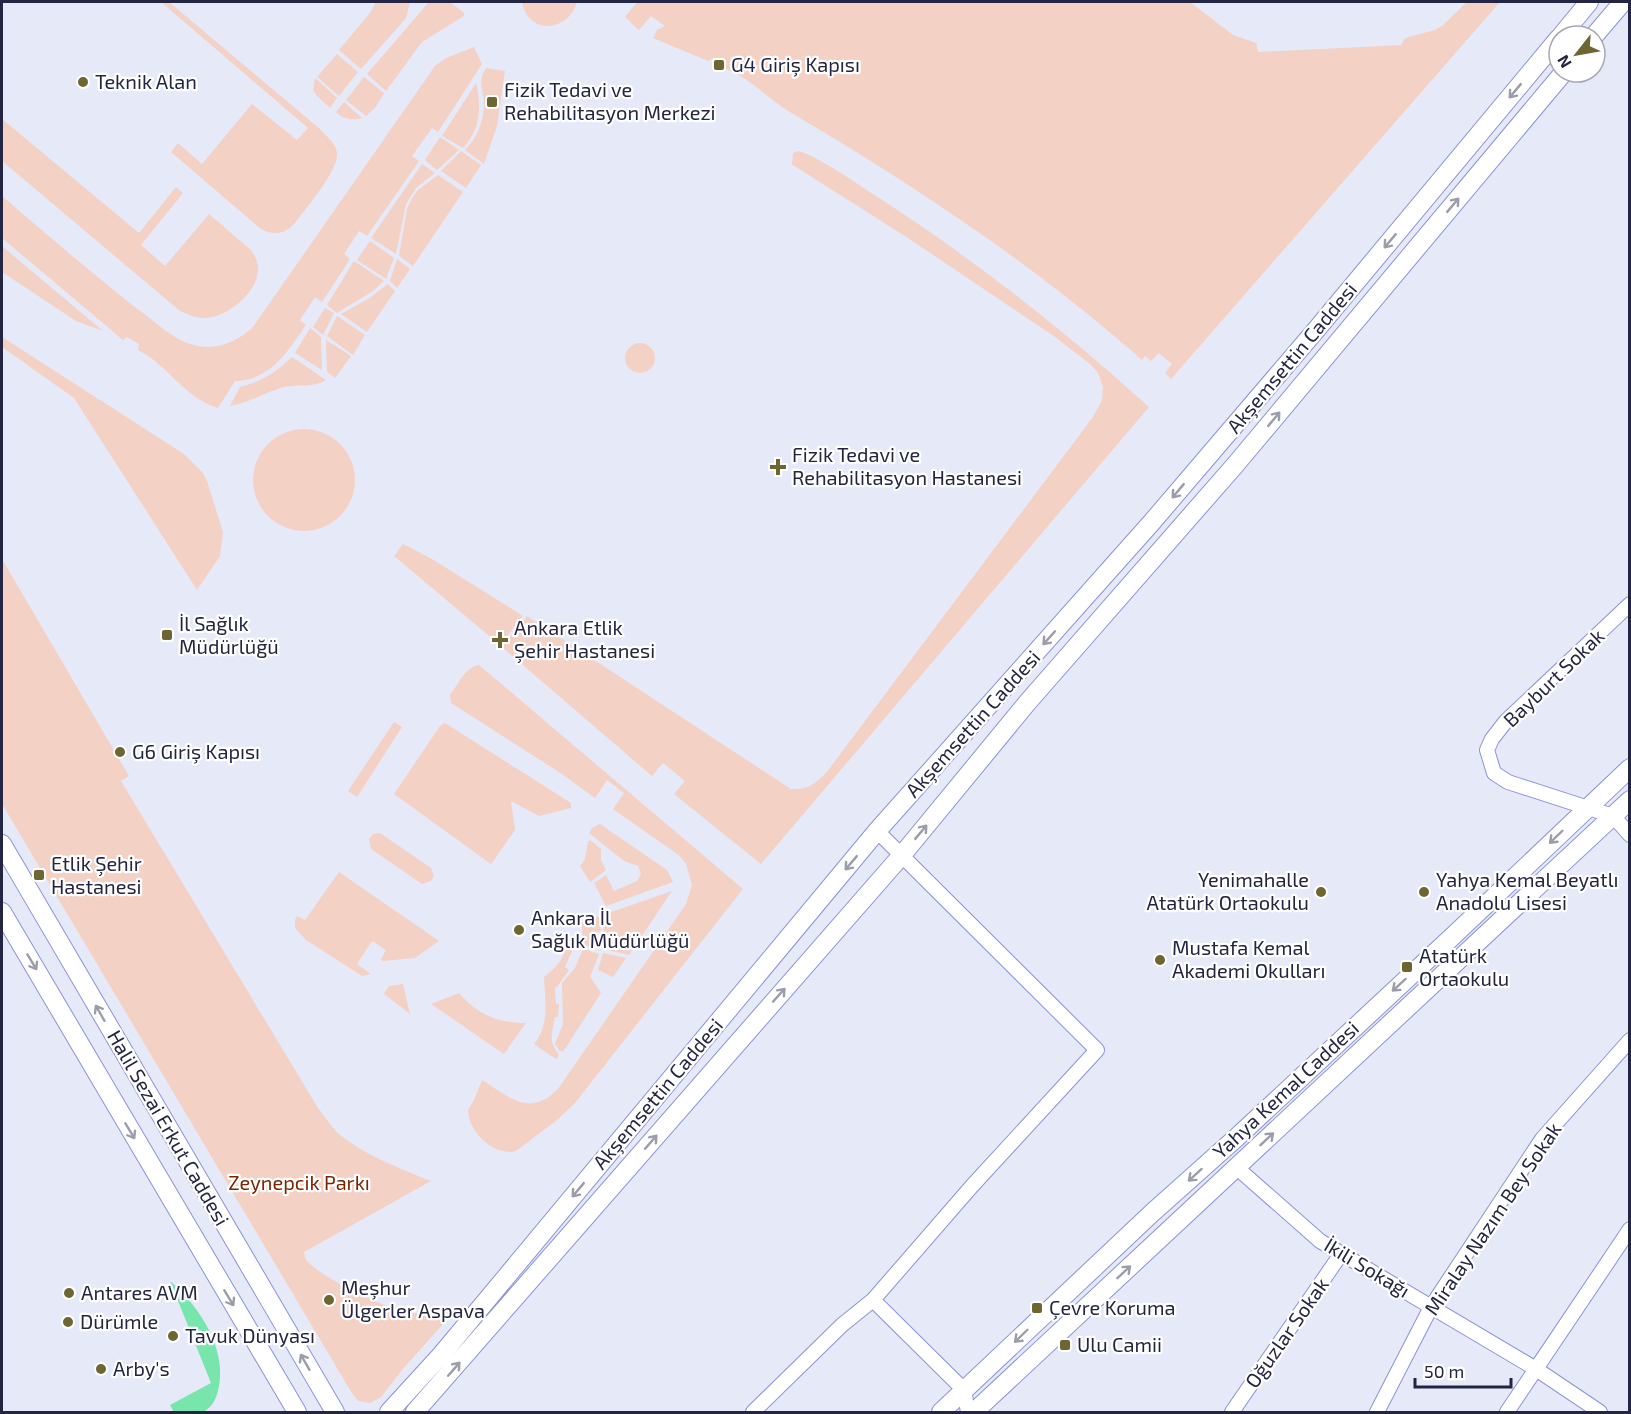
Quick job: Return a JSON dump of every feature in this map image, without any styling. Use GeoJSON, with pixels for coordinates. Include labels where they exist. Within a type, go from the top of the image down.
{"type":"FeatureCollection","features":[{"type":"Feature","properties":{"kind":"main road","name":"Akşemsettin Caddesi"},"geometry":{"type":"LineString","coordinates":[[1571,24],[1589,2]]}},
{"type":"Feature","properties":{"kind":"main road"},"geometry":{"type":"LineString","coordinates":[[1604,24],[1623,2]]}},
{"type":"Feature","properties":{"kind":"main road","name":"Akşemsettin Caddesi"},"geometry":{"type":"LineString","coordinates":[[389,1413],[442,1354],[877,831],[1152,522],[1316,330],[1547,53]]}},
{"type":"Feature","properties":{"kind":"main road","name":"Akşemsettin Caddesi"},"geometry":{"type":"LineString","coordinates":[[415,1413],[902,855],[1027,703],[1244,455],[1554,84]]}},
{"type":"Feature","properties":{"kind":"main road","name":"Yahya Kemal Caddesi"},"geometry":{"type":"LineString","coordinates":[[941,1413],[1126,1237],[1454,935],[1629,768]]}},
{"type":"Feature","properties":{"kind":"main road","name":"Yahya Kemal Caddesi"},"geometry":{"type":"LineString","coordinates":[[974,1413],[1629,800]]}},
{"type":"Feature","properties":{"kind":"main road","name":"Halil Sezai Erkut Caddesi"},"geometry":{"type":"LineString","coordinates":[[2,844],[335,1413]]}},
{"type":"Feature","properties":{"kind":"main road","name":"Halil Sezai Erkut Caddesi"},"geometry":{"type":"LineString","coordinates":[[2,912],[297,1413]]}},
{"type":"Feature","properties":{"kind":"street","name":"Bayburt Sokak"},"geometry":{"type":"LineString","coordinates":[[1613,816],[1508,782],[1494,772],[1487,750],[1506,721],[1629,604]]}},
{"type":"Feature","properties":{"kind":"street"},"geometry":{"type":"LineString","coordinates":[[1613,816],[1629,835]]}},
{"type":"Feature","properties":{"kind":"street"},"geometry":{"type":"LineString","coordinates":[[753,1413],[842,1325],[873,1300],[972,1186],[1097,1050],[877,831]]}},
{"type":"Feature","properties":{"kind":"street","name":"Miralay Nazım Bey Sokak"},"geometry":{"type":"LineString","coordinates":[[1377,1413],[1431,1307],[1542,1139],[1629,1040]]}},
{"type":"Feature","properties":{"kind":"street","name":"İkili Sokağı"},"geometry":{"type":"LineString","coordinates":[[1236,1167],[1320,1241],[1536,1369],[1600,1413]]}},
{"type":"Feature","properties":{"kind":"street"},"geometry":{"type":"LineString","coordinates":[[1507,1413],[1629,1229]]}},
{"type":"Feature","properties":{"kind":"street","name":"Oğuzlar Sokak"},"geometry":{"type":"LineString","coordinates":[[1232,1413],[1341,1254]]}},
{"type":"Feature","properties":{"kind":"street"},"geometry":{"type":"LineString","coordinates":[[873,1300],[964,1390],[968,1413]]}},
{"type":"Feature","properties":{"kind":"green space"},"geometry":{"type":"Polygon","coordinates":[[[161,2],[169,2],[320,129],[335,146],[337,153],[333,169],[314,199],[287,230],[270,233],[261,229],[171,152],[178,143],[202,164],[252,104],[297,140],[308,128],[161,2]]]}},
{"type":"Feature","properties":{"kind":"green space"},"geometry":{"type":"Polygon","coordinates":[[[376,2],[410,2],[406,18],[361,69],[339,50],[370,13],[376,2]]]}},
{"type":"Feature","properties":{"kind":"green space"},"geometry":{"type":"Polygon","coordinates":[[[429,2],[450,2],[464,13],[464,16],[422,42],[386,91],[367,74],[429,2]]]}},
{"type":"Feature","properties":{"kind":"green space"},"geometry":{"type":"Polygon","coordinates":[[[522,2],[577,2],[565,20],[548,26],[540,25],[532,20],[526,13],[522,2]]]}},
{"type":"Feature","properties":{"kind":"green space"},"geometry":{"type":"Polygon","coordinates":[[[637,2],[1190,2],[1233,35],[1256,43],[1258,52],[1401,45],[1405,38],[1435,30],[1443,25],[1467,2],[1500,2],[1171,379],[1165,373],[1172,364],[1159,353],[1151,361],[1145,356],[1142,360],[1059,291],[972,227],[882,168],[782,107],[743,77],[726,69],[726,64],[714,58],[708,61],[653,38],[657,30],[665,26],[651,16],[639,30],[625,17],[637,2]]]}},
{"type":"Feature","properties":{"kind":"green space"},"geometry":{"type":"Polygon","coordinates":[[[474,47],[482,64],[438,132],[432,128],[412,156],[419,161],[367,236],[359,231],[344,254],[350,259],[322,302],[315,297],[300,320],[306,325],[292,345],[269,370],[248,379],[235,381],[218,408],[195,397],[149,356],[138,350],[139,344],[127,337],[123,340],[2,238],[2,196],[105,283],[170,334],[199,346],[216,346],[232,342],[253,327],[435,66],[446,58],[474,47]]]}},
{"type":"Feature","properties":{"kind":"green space"},"geometry":{"type":"Polygon","coordinates":[[[337,54],[358,72],[339,96],[317,77],[337,54]]]}},
{"type":"Feature","properties":{"kind":"green space"},"geometry":{"type":"Polygon","coordinates":[[[486,68],[505,71],[497,126],[484,164],[465,150],[479,130],[484,106],[481,82],[486,68]]]}},
{"type":"Feature","properties":{"kind":"green space"},"geometry":{"type":"Polygon","coordinates":[[[364,77],[384,93],[375,108],[366,116],[346,100],[364,77]]]}},
{"type":"Feature","properties":{"kind":"green space"},"geometry":{"type":"Polygon","coordinates":[[[315,78],[337,98],[330,108],[313,90],[315,78]]]}},
{"type":"Feature","properties":{"kind":"green space"},"geometry":{"type":"Polygon","coordinates":[[[476,83],[479,101],[478,118],[473,134],[463,148],[442,136],[476,83]]]}},
{"type":"Feature","properties":{"kind":"green space"},"geometry":{"type":"Polygon","coordinates":[[[344,102],[362,118],[348,119],[336,112],[344,102]]]}},
{"type":"Feature","properties":{"kind":"green space"},"geometry":{"type":"Polygon","coordinates":[[[2,119],[139,233],[176,187],[183,193],[141,245],[165,266],[209,214],[251,250],[257,261],[257,277],[247,295],[231,309],[212,317],[200,318],[180,311],[2,161],[2,119]]]}},
{"type":"Feature","properties":{"kind":"green space"},"geometry":{"type":"Polygon","coordinates":[[[440,137],[459,150],[437,170],[425,160],[440,137]]]}},
{"type":"Feature","properties":{"kind":"green space"},"geometry":{"type":"Polygon","coordinates":[[[461,151],[481,165],[466,188],[441,171],[461,151]]]}},
{"type":"Feature","properties":{"kind":"green space"},"geometry":{"type":"Polygon","coordinates":[[[798,151],[847,177],[981,269],[1050,322],[1149,407],[761,864],[674,794],[685,781],[663,763],[652,776],[502,647],[527,616],[791,789],[810,786],[826,773],[1093,417],[1102,400],[1103,387],[1098,373],[1090,364],[1055,337],[908,238],[792,165],[793,153],[798,151]]]}},
{"type":"Feature","properties":{"kind":"green space"},"geometry":{"type":"Polygon","coordinates":[[[422,164],[435,173],[416,188],[406,204],[396,254],[371,238],[422,164]]]}},
{"type":"Feature","properties":{"kind":"green space"},"geometry":{"type":"Polygon","coordinates":[[[438,175],[463,192],[413,266],[399,256],[407,209],[417,191],[438,175]]]}},
{"type":"Feature","properties":{"kind":"green space"},"geometry":{"type":"Polygon","coordinates":[[[370,241],[394,258],[386,279],[357,260],[370,241]]]}},
{"type":"Feature","properties":{"kind":"green space"},"geometry":{"type":"Polygon","coordinates":[[[2,246],[103,331],[76,321],[2,272],[2,246]]]}},
{"type":"Feature","properties":{"kind":"green space"},"geometry":{"type":"Polygon","coordinates":[[[397,259],[410,269],[397,288],[390,281],[397,259]]]}},
{"type":"Feature","properties":{"kind":"green space"},"geometry":{"type":"Polygon","coordinates":[[[354,261],[384,281],[373,291],[337,313],[327,305],[354,261]]]}},
{"type":"Feature","properties":{"kind":"green space"},"geometry":{"type":"Polygon","coordinates":[[[388,284],[395,291],[367,332],[341,314],[368,299],[388,284]]]}},
{"type":"Feature","properties":{"kind":"green space"},"geometry":{"type":"Polygon","coordinates":[[[325,308],[334,313],[323,335],[313,327],[325,308]]]}},
{"type":"Feature","properties":{"kind":"green space"},"geometry":{"type":"Polygon","coordinates":[[[337,316],[365,335],[353,355],[327,336],[337,316]]]}},
{"type":"Feature","properties":{"kind":"green space"},"geometry":{"type":"Polygon","coordinates":[[[310,328],[321,337],[322,370],[295,353],[310,328]]]}},
{"type":"Feature","properties":{"kind":"green space"},"geometry":{"type":"Polygon","coordinates":[[[2,337],[184,454],[203,473],[223,532],[220,556],[197,590],[74,398],[2,347],[2,337]]]}},
{"type":"Feature","properties":{"kind":"green space"},"geometry":{"type":"Polygon","coordinates":[[[326,340],[351,356],[335,378],[327,372],[326,340]]]}},
{"type":"Feature","properties":{"kind":"green space"},"geometry":{"type":"Polygon","coordinates":[[[640,343],[651,347],[655,358],[651,369],[640,373],[629,369],[625,358],[629,347],[640,343]]]}},
{"type":"Feature","properties":{"kind":"green space"},"geometry":{"type":"Polygon","coordinates":[[[292,357],[326,380],[311,385],[284,387],[230,406],[240,387],[268,376],[292,357]]]}},
{"type":"Feature","properties":{"kind":"green space"},"geometry":{"type":"Polygon","coordinates":[[[304,429],[324,432],[333,437],[347,451],[352,460],[355,480],[352,500],[347,509],[333,523],[324,528],[304,531],[284,528],[275,523],[261,509],[256,500],[253,480],[256,460],[261,451],[275,437],[284,432],[304,429]]]}},
{"type":"Feature","properties":{"kind":"green space"},"geometry":{"type":"Polygon","coordinates":[[[403,544],[432,559],[523,616],[500,645],[394,556],[403,544]]]}},
{"type":"Feature","properties":{"kind":"green space","name":"Zeynepcik Parkı"},"geometry":{"type":"Polygon","coordinates":[[[2,559],[129,776],[121,781],[318,1108],[336,1131],[348,1141],[383,1161],[431,1181],[304,1252],[307,1261],[325,1275],[381,1303],[414,1313],[426,1314],[449,1309],[453,1313],[381,1397],[370,1403],[358,1401],[350,1390],[2,804],[2,559]]]}},
{"type":"Feature","properties":{"kind":"green space"},"geometry":{"type":"Polygon","coordinates":[[[479,665],[743,889],[575,1103],[557,1120],[516,1151],[508,1152],[499,1150],[484,1141],[477,1134],[469,1118],[468,1110],[482,1080],[520,1102],[538,1102],[548,1098],[558,1089],[686,904],[692,885],[686,864],[680,856],[613,809],[624,793],[607,780],[595,798],[562,774],[451,703],[450,695],[462,677],[474,666],[479,665]]]}},
{"type":"Feature","properties":{"kind":"green space"},"geometry":{"type":"Polygon","coordinates":[[[394,722],[402,727],[357,797],[348,791],[394,722]]]}},
{"type":"Feature","properties":{"kind":"green space"},"geometry":{"type":"Polygon","coordinates":[[[445,723],[571,803],[571,808],[539,816],[511,801],[515,830],[491,864],[394,794],[440,726],[445,723]]]}},
{"type":"Feature","properties":{"kind":"green space"},"geometry":{"type":"Polygon","coordinates":[[[600,824],[667,870],[673,882],[606,906],[594,883],[606,875],[614,891],[637,881],[641,874],[638,866],[624,861],[589,833],[592,828],[600,824]]]}},
{"type":"Feature","properties":{"kind":"green space"},"geometry":{"type":"Polygon","coordinates":[[[380,833],[431,868],[434,876],[431,881],[422,884],[371,849],[369,839],[373,834],[380,833]]]}},
{"type":"Feature","properties":{"kind":"green space"},"geometry":{"type":"Polygon","coordinates":[[[590,840],[601,849],[601,860],[606,870],[590,882],[580,866],[585,859],[590,840]]]}},
{"type":"Feature","properties":{"kind":"green space"},"geometry":{"type":"Polygon","coordinates":[[[339,872],[439,941],[415,958],[383,961],[381,959],[386,950],[372,941],[357,964],[371,974],[362,976],[306,940],[295,928],[295,920],[297,916],[305,920],[339,872]]]}},
{"type":"Feature","properties":{"kind":"green space"},"geometry":{"type":"Polygon","coordinates":[[[672,891],[629,955],[604,949],[603,915],[672,891]]]}},
{"type":"Feature","properties":{"kind":"green space"},"geometry":{"type":"Polygon","coordinates":[[[599,916],[601,931],[595,933],[595,947],[583,946],[582,922],[599,916]]]}},
{"type":"Feature","properties":{"kind":"green space"},"geometry":{"type":"Polygon","coordinates":[[[566,947],[573,949],[565,967],[569,970],[555,987],[556,1004],[559,1004],[552,1037],[553,1046],[559,1055],[556,1059],[534,1044],[544,1021],[544,977],[558,964],[566,947]]]}},
{"type":"Feature","properties":{"kind":"green space"},"geometry":{"type":"Polygon","coordinates":[[[583,949],[599,954],[590,977],[601,993],[563,1052],[555,1044],[563,1024],[562,983],[575,968],[583,949]]]}},
{"type":"Feature","properties":{"kind":"green space"},"geometry":{"type":"Polygon","coordinates":[[[603,953],[626,958],[613,977],[598,970],[603,953]]]}},
{"type":"Feature","properties":{"kind":"green space"},"geometry":{"type":"Polygon","coordinates":[[[403,984],[410,1014],[384,994],[389,986],[403,984]]]}},
{"type":"Feature","properties":{"kind":"green space"},"geometry":{"type":"Polygon","coordinates":[[[459,993],[466,1001],[489,1016],[526,1023],[504,1054],[431,1004],[459,993]]]}},
{"type":"Feature","properties":{"kind":"shaded area"},"geometry":{"type":"Polygon","coordinates":[[[170,1281],[191,1302],[200,1315],[214,1342],[218,1357],[220,1371],[217,1394],[212,1405],[202,1412],[174,1412],[170,1405],[211,1383],[170,1281]]]}},
{"type":"Feature","properties":{"kind":"place","name":"G4 Giriş Kapısı"},"geometry":{"type":"Point","coordinates":[719,65]}},
{"type":"Feature","properties":{"kind":"place","name":"Teknik Alan"},"geometry":{"type":"Point","coordinates":[83,82]}},
{"type":"Feature","properties":{"kind":"place","name":"Fizik Tedavi ve Rehabilitasyon Merkezi"},"geometry":{"type":"Point","coordinates":[492,102]}},
{"type":"Feature","properties":{"kind":"place","name":"Fizik Tedavi ve Rehabilitasyon Hastanesi"},"geometry":{"type":"Point","coordinates":[778,467]}},
{"type":"Feature","properties":{"kind":"place","name":"İl Sağlık Müdürlüğü"},"geometry":{"type":"Point","coordinates":[167,635]}},
{"type":"Feature","properties":{"kind":"place","name":"Ankara Etlik Şehir Hastanesi"},"geometry":{"type":"Point","coordinates":[500,640]}},
{"type":"Feature","properties":{"kind":"place","name":"G6 Giriş Kapısı"},"geometry":{"type":"Point","coordinates":[120,752]}},
{"type":"Feature","properties":{"kind":"place","name":"Etlik Şehir Hastanesi"},"geometry":{"type":"Point","coordinates":[39,875]}},
{"type":"Feature","properties":{"kind":"place","name":"Yenimahalle Atatürk Ortaokulu"},"geometry":{"type":"Point","coordinates":[1321,892]}},
{"type":"Feature","properties":{"kind":"place","name":"Yahya Kemal Beyatlı Anadolu Lisesi"},"geometry":{"type":"Point","coordinates":[1424,892]}},
{"type":"Feature","properties":{"kind":"place","name":"Ankara İl Sağlık Müdürlüğü"},"geometry":{"type":"Point","coordinates":[519,930]}},
{"type":"Feature","properties":{"kind":"place","name":"Mustafa Kemal Akademi Okulları"},"geometry":{"type":"Point","coordinates":[1160,960]}},
{"type":"Feature","properties":{"kind":"place","name":"Atatürk Ortaokulu"},"geometry":{"type":"Point","coordinates":[1407,967]}},
{"type":"Feature","properties":{"kind":"place","name":"Antares AVM"},"geometry":{"type":"Point","coordinates":[69,1293]}},
{"type":"Feature","properties":{"kind":"place","name":"Meşhur Ülgerler Aspava"},"geometry":{"type":"Point","coordinates":[329,1300]}},
{"type":"Feature","properties":{"kind":"place","name":"Çevre Koruma"},"geometry":{"type":"Point","coordinates":[1037,1308]}},
{"type":"Feature","properties":{"kind":"place","name":"Dürümle"},"geometry":{"type":"Point","coordinates":[68,1322]}},
{"type":"Feature","properties":{"kind":"place","name":"Tavuk Dünyası"},"geometry":{"type":"Point","coordinates":[173,1336]}},
{"type":"Feature","properties":{"kind":"place","name":"Ulu Camii"},"geometry":{"type":"Point","coordinates":[1065,1345]}},
{"type":"Feature","properties":{"kind":"place","name":"Arby's"},"geometry":{"type":"Point","coordinates":[101,1369]}}]}
